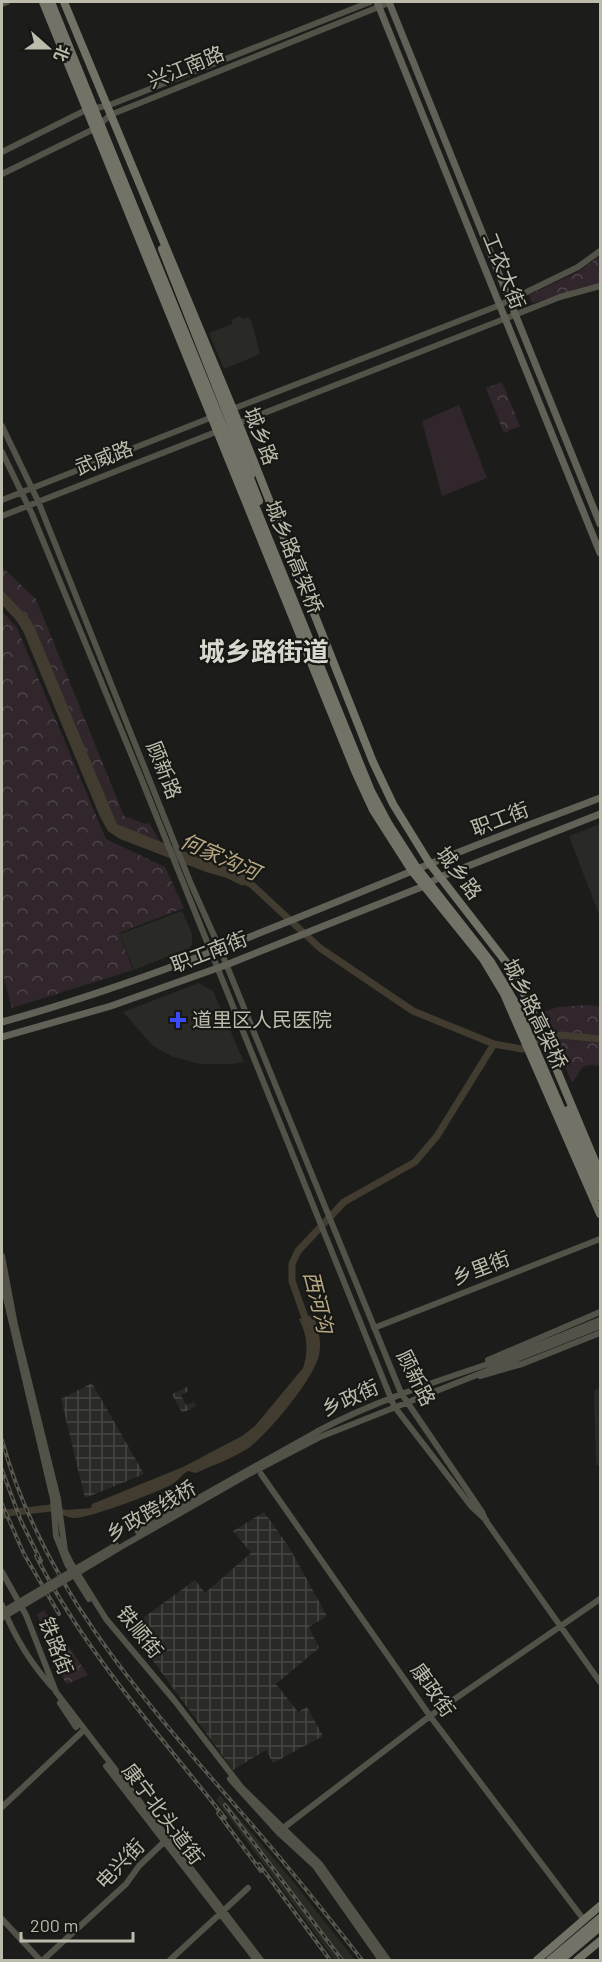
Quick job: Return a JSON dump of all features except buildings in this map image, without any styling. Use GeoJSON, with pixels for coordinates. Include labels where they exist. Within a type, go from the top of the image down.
{"type":"FeatureCollection","features":[{"type":"Feature","properties":{"kind":"highway","name":"城乡路"},"geometry":{"type":"LineString","coordinates":[[43,2],[355,771],[373,810],[412,871],[483,959],[504,994],[600,1214]]}},
{"type":"Feature","properties":{"kind":"highway","name":"城乡路高架桥"},"geometry":{"type":"LineString","coordinates":[[51,2],[371,791],[415,865],[491,962],[516,1004],[600,1198]]}},
{"type":"Feature","properties":{"kind":"highway","name":"城乡路高架桥"},"geometry":{"type":"LineString","coordinates":[[57,2],[381,803],[418,862],[484,945],[520,1001],[600,1186]]}},
{"type":"Feature","properties":{"kind":"highway","name":"城乡路"},"geometry":{"type":"LineString","coordinates":[[64,2],[233,409],[373,762],[393,804],[430,864],[506,962],[550,1052],[600,1173]]}},
{"type":"Feature","properties":{"kind":"highway"},"geometry":{"type":"LineString","coordinates":[[152,216],[162,249],[241,446],[256,494]]}},
{"type":"Feature","properties":{"kind":"highway"},"geometry":{"type":"LineString","coordinates":[[537,1960],[600,1906]]}},
{"type":"Feature","properties":{"kind":"highway"},"geometry":{"type":"LineString","coordinates":[[550,1960],[600,1918]]}},
{"type":"Feature","properties":{"kind":"highway"},"geometry":{"type":"LineString","coordinates":[[561,1960],[600,1927]]}},
{"type":"Feature","properties":{"kind":"highway"},"geometry":{"type":"LineString","coordinates":[[577,1960],[600,1941]]}},
{"type":"Feature","properties":{"kind":"main road"},"geometry":{"type":"LineString","coordinates":[[2,4],[7,2]]}},
{"type":"Feature","properties":{"kind":"main road","name":"兴江南路"},"geometry":{"type":"LineString","coordinates":[[2,152],[88,109],[107,106],[370,2]]}},
{"type":"Feature","properties":{"kind":"main road","name":"兴江南路"},"geometry":{"type":"LineString","coordinates":[[2,174],[96,128],[110,115],[378,4],[389,2]]}},
{"type":"Feature","properties":{"kind":"main road","name":"工农大街"},"geometry":{"type":"LineString","coordinates":[[389,2],[600,524]]}},
{"type":"Feature","properties":{"kind":"main road","name":"工农大街"},"geometry":{"type":"LineString","coordinates":[[378,4],[600,553]]}},
{"type":"Feature","properties":{"kind":"main road","name":"武威路"},"geometry":{"type":"LineString","coordinates":[[2,500],[500,305],[578,267],[600,251]]}},
{"type":"Feature","properties":{"kind":"main road","name":"武威路"},"geometry":{"type":"LineString","coordinates":[[2,516],[560,297],[600,286]]}},
{"type":"Feature","properties":{"kind":"main road","name":"顾新路"},"geometry":{"type":"LineString","coordinates":[[2,426],[38,501],[191,884],[220,949],[401,1393],[405,1402],[483,1512],[486,1521]]}},
{"type":"Feature","properties":{"kind":"main road","name":"顾新路"},"geometry":{"type":"LineString","coordinates":[[2,452],[27,506],[141,778],[394,1406],[471,1506],[486,1521],[600,1682]]}},
{"type":"Feature","properties":{"kind":"main road","name":"职工街"},"geometry":{"type":"LineString","coordinates":[[412,871],[600,798]]}},
{"type":"Feature","properties":{"kind":"main road","name":"职工街"},"geometry":{"type":"LineString","coordinates":[[424,886],[440,877],[600,814]]}},
{"type":"Feature","properties":{"kind":"main road","name":"职工南街"},"geometry":{"type":"LineString","coordinates":[[2,1022],[108,990],[220,949],[412,871]]}},
{"type":"Feature","properties":{"kind":"main road","name":"职工南街"},"geometry":{"type":"LineString","coordinates":[[2,1037],[111,1006],[226,965],[424,886]]}},
{"type":"Feature","properties":{"kind":"main road","name":"乡里街"},"geometry":{"type":"LineString","coordinates":[[374,1328],[600,1239]]}},
{"type":"Feature","properties":{"kind":"main road","name":"铁顺街"},"geometry":{"type":"LineString","coordinates":[[2,1256],[15,1325],[56,1499],[59,1536],[67,1564],[105,1622],[172,1702],[238,1791],[315,1866],[371,1943]]}},
{"type":"Feature","properties":{"kind":"main road","name":"铁顺街"},"geometry":{"type":"LineString","coordinates":[[2,1281],[56,1499]]}},
{"type":"Feature","properties":{"kind":"main road","name":"乡政街"},"geometry":{"type":"LineString","coordinates":[[319,1434],[405,1402],[600,1312]]}},
{"type":"Feature","properties":{"kind":"main road"},"geometry":{"type":"LineString","coordinates":[[486,1368],[600,1320]]}},
{"type":"Feature","properties":{"kind":"main road"},"geometry":{"type":"LineString","coordinates":[[486,1368],[600,1326]]}},
{"type":"Feature","properties":{"kind":"main road","name":"乡政街"},"geometry":{"type":"LineString","coordinates":[[464,1375],[494,1373],[600,1333]]}},
{"type":"Feature","properties":{"kind":"main road","name":"乡政街"},"geometry":{"type":"LineString","coordinates":[[319,1434],[344,1417],[401,1393],[486,1368]]}},
{"type":"Feature","properties":{"kind":"main road"},"geometry":{"type":"LineString","coordinates":[[2,1612],[203,1494],[319,1434]]}},
{"type":"Feature","properties":{"kind":"main road","name":"乡政跨线桥"},"geometry":{"type":"LineString","coordinates":[[2,1618],[319,1434]]}},
{"type":"Feature","properties":{"kind":"main road","name":"康政街"},"geometry":{"type":"LineString","coordinates":[[261,1474],[430,1716],[584,1920]]}},
{"type":"Feature","properties":{"kind":"main road","name":"铁顺街"},"geometry":{"type":"LineString","coordinates":[[59,1536],[71,1563],[106,1619],[174,1700],[242,1788],[320,1864],[371,1943],[379,1960]]}},
{"type":"Feature","properties":{"kind":"main road","name":"铁路街"},"geometry":{"type":"LineString","coordinates":[[2,1572],[26,1615],[56,1692],[82,1731]]}},
{"type":"Feature","properties":{"kind":"main road","name":"铁路街"},"geometry":{"type":"LineString","coordinates":[[2,1578],[29,1631],[50,1686],[64,1711],[82,1731]]}},
{"type":"Feature","properties":{"kind":"main road"},"geometry":{"type":"LineString","coordinates":[[282,1829],[430,1716],[600,1599]]}},
{"type":"Feature","properties":{"kind":"main road"},"geometry":{"type":"LineString","coordinates":[[2,1605],[18,1642],[39,1673],[56,1692]]}},
{"type":"Feature","properties":{"kind":"main road"},"geometry":{"type":"LineString","coordinates":[[2,1627],[8,1623]]}},
{"type":"Feature","properties":{"kind":"main road"},"geometry":{"type":"LineString","coordinates":[[2,1807],[82,1731]]}},
{"type":"Feature","properties":{"kind":"main road","name":"康宁北头道街"},"geometry":{"type":"LineString","coordinates":[[82,1731],[222,1913]]}},
{"type":"Feature","properties":{"kind":"main road","name":"电兴街"},"geometry":{"type":"LineString","coordinates":[[41,1960],[126,1884],[139,1866],[166,1840]]}},
{"type":"Feature","properties":{"kind":"main road"},"geometry":{"type":"LineString","coordinates":[[170,1960],[248,1888]]}},
{"type":"Feature","properties":{"kind":"main road"},"geometry":{"type":"LineString","coordinates":[[222,1913],[256,1960]]}},
{"type":"Feature","properties":{"kind":"main road"},"geometry":{"type":"LineString","coordinates":[[222,1913],[261,1960]]}},
{"type":"Feature","properties":{"kind":"main road"},"geometry":{"type":"LineString","coordinates":[[2,1919],[41,1960]]}},
{"type":"Feature","properties":{"kind":"main road"},"geometry":{"type":"LineString","coordinates":[[371,1943],[389,1960]]}},
{"type":"Feature","properties":{"kind":"shaded area"},"geometry":{"type":"Polygon","coordinates":[[[240,316],[242,319],[248,317],[252,323],[260,354],[224,369],[209,333],[232,324],[232,320],[240,316]]]}},
{"type":"Feature","properties":{"kind":"shaded area"},"geometry":{"type":"Polygon","coordinates":[[[2,590],[30,619],[35,628],[117,824],[205,860],[229,867],[248,877],[243,886],[120,839],[108,831],[100,817],[23,631],[2,605],[2,590]]]}},
{"type":"Feature","properties":{"kind":"shaded area"},"geometry":{"type":"Polygon","coordinates":[[[600,824],[600,917],[569,836],[600,824]]]}},
{"type":"Feature","properties":{"kind":"shaded area"},"geometry":{"type":"Polygon","coordinates":[[[182,911],[192,934],[192,945],[134,970],[120,934],[182,911]]]}},
{"type":"Feature","properties":{"kind":"shaded area","name":"道里区人民医院"},"geometry":{"type":"Polygon","coordinates":[[[199,983],[213,991],[244,1062],[200,1064],[174,1057],[153,1046],[123,1012],[199,983]]]}},
{"type":"Feature","properties":{"kind":"shaded area"},"geometry":{"type":"Polygon","coordinates":[[[313,1315],[320,1345],[315,1365],[290,1404],[250,1447],[196,1473],[188,1471],[174,1483],[155,1492],[92,1514],[73,1518],[62,1515],[51,1507],[49,1504],[66,1510],[91,1508],[92,1504],[183,1467],[242,1436],[255,1426],[303,1368],[306,1343],[299,1319],[313,1315]]]}},
{"type":"Feature","properties":{"kind":"shaded area"},"geometry":{"type":"Polygon","coordinates":[[[92,1383],[144,1474],[85,1498],[61,1399],[92,1383]]]}},
{"type":"Feature","properties":{"kind":"shaded area"},"geometry":{"type":"Polygon","coordinates":[[[187,1387],[189,1391],[181,1395],[186,1405],[194,1402],[196,1406],[182,1413],[172,1394],[187,1387]]]}},
{"type":"Feature","properties":{"kind":"shaded area"},"geometry":{"type":"Polygon","coordinates":[[[600,1388],[600,1465],[596,1465],[594,1391],[600,1388]]]}},
{"type":"Feature","properties":{"kind":"shaded area"},"geometry":{"type":"Polygon","coordinates":[[[264,1512],[289,1547],[327,1616],[309,1627],[319,1648],[276,1684],[298,1712],[307,1707],[323,1736],[273,1763],[266,1750],[233,1770],[129,1628],[195,1580],[205,1593],[251,1553],[233,1531],[264,1512]]]}},
{"type":"Feature","properties":{"kind":"shaded area"},"geometry":{"type":"Polygon","coordinates":[[[220,1795],[355,1960],[335,1960],[216,1800],[220,1795]]]}},
{"type":"Feature","properties":{"kind":"green space"},"geometry":{"type":"Polygon","coordinates":[[[600,256],[600,284],[532,303],[529,295],[578,272],[600,256]]]}},
{"type":"Feature","properties":{"kind":"green space"},"geometry":{"type":"Polygon","coordinates":[[[502,382],[520,426],[504,433],[486,388],[502,382]]]}},
{"type":"Feature","properties":{"kind":"green space"},"geometry":{"type":"Polygon","coordinates":[[[459,405],[487,478],[442,496],[422,421],[459,405]]]}},
{"type":"Feature","properties":{"kind":"green space"},"geometry":{"type":"Polygon","coordinates":[[[2,567],[36,599],[124,816],[145,824],[149,823],[161,843],[117,824],[35,628],[30,619],[2,590],[2,567]]]}},
{"type":"Feature","properties":{"kind":"green space"},"geometry":{"type":"Polygon","coordinates":[[[2,611],[17,628],[106,839],[165,867],[184,908],[119,933],[133,970],[12,1008],[2,972],[2,611]]]}},
{"type":"Feature","properties":{"kind":"green space"},"geometry":{"type":"Polygon","coordinates":[[[600,1006],[600,1066],[583,1067],[572,1083],[543,1012],[558,1007],[600,1006]]]}},
{"type":"Feature","properties":{"kind":"green space"},"geometry":{"type":"Polygon","coordinates":[[[44,1610],[88,1675],[67,1684],[64,1680],[37,1614],[44,1610]]]}},
{"type":"Feature","properties":{"kind":"waterway","name":"何家沟河"},"geometry":{"type":"LineString","coordinates":[[239,878],[251,884],[320,948],[413,1011],[494,1044],[522,1049],[561,1035],[600,1039]]}},
{"type":"Feature","properties":{"kind":"waterway","name":"西河沟"},"geometry":{"type":"LineString","coordinates":[[308,1326],[292,1281],[292,1264],[298,1251],[344,1202],[415,1162],[437,1136],[494,1044]]}},
{"type":"Feature","properties":{"kind":"waterway","name":"西河沟"},"geometry":{"type":"LineString","coordinates":[[2,1516],[7,1513],[51,1508],[58,1511]]}},
{"type":"Feature","properties":{"kind":"railway"},"geometry":{"type":"LineString","coordinates":[[2,1440],[21,1496],[45,1548],[73,1599],[105,1646],[140,1693],[281,1859],[362,1960]]}},
{"type":"Feature","properties":{"kind":"railway"},"geometry":{"type":"LineString","coordinates":[[2,1470],[21,1521],[41,1561]]}},
{"type":"Feature","properties":{"kind":"railway"},"geometry":{"type":"LineString","coordinates":[[2,1504],[24,1554],[59,1614]]}},
{"type":"Feature","properties":{"kind":"railway"},"geometry":{"type":"LineString","coordinates":[[36,1556],[55,1591],[100,1659],[225,1818]]}},
{"type":"Feature","properties":{"kind":"railway"},"geometry":{"type":"LineString","coordinates":[[225,1805],[342,1960]]}},
{"type":"Feature","properties":{"kind":"railway"},"geometry":{"type":"LineString","coordinates":[[218,1813],[261,1871]]}},
{"type":"Feature","properties":{"kind":"railway"},"geometry":{"type":"LineString","coordinates":[[259,1864],[330,1960]]}},
{"type":"Feature","properties":{"kind":"place","name":"道里区人民医院"},"geometry":{"type":"Point","coordinates":[178,1020]}},
{"type":"Feature","properties":{"kind":"district","name":"城乡路街道"},"geometry":{"type":"Point","coordinates":[264,652]}}]}
